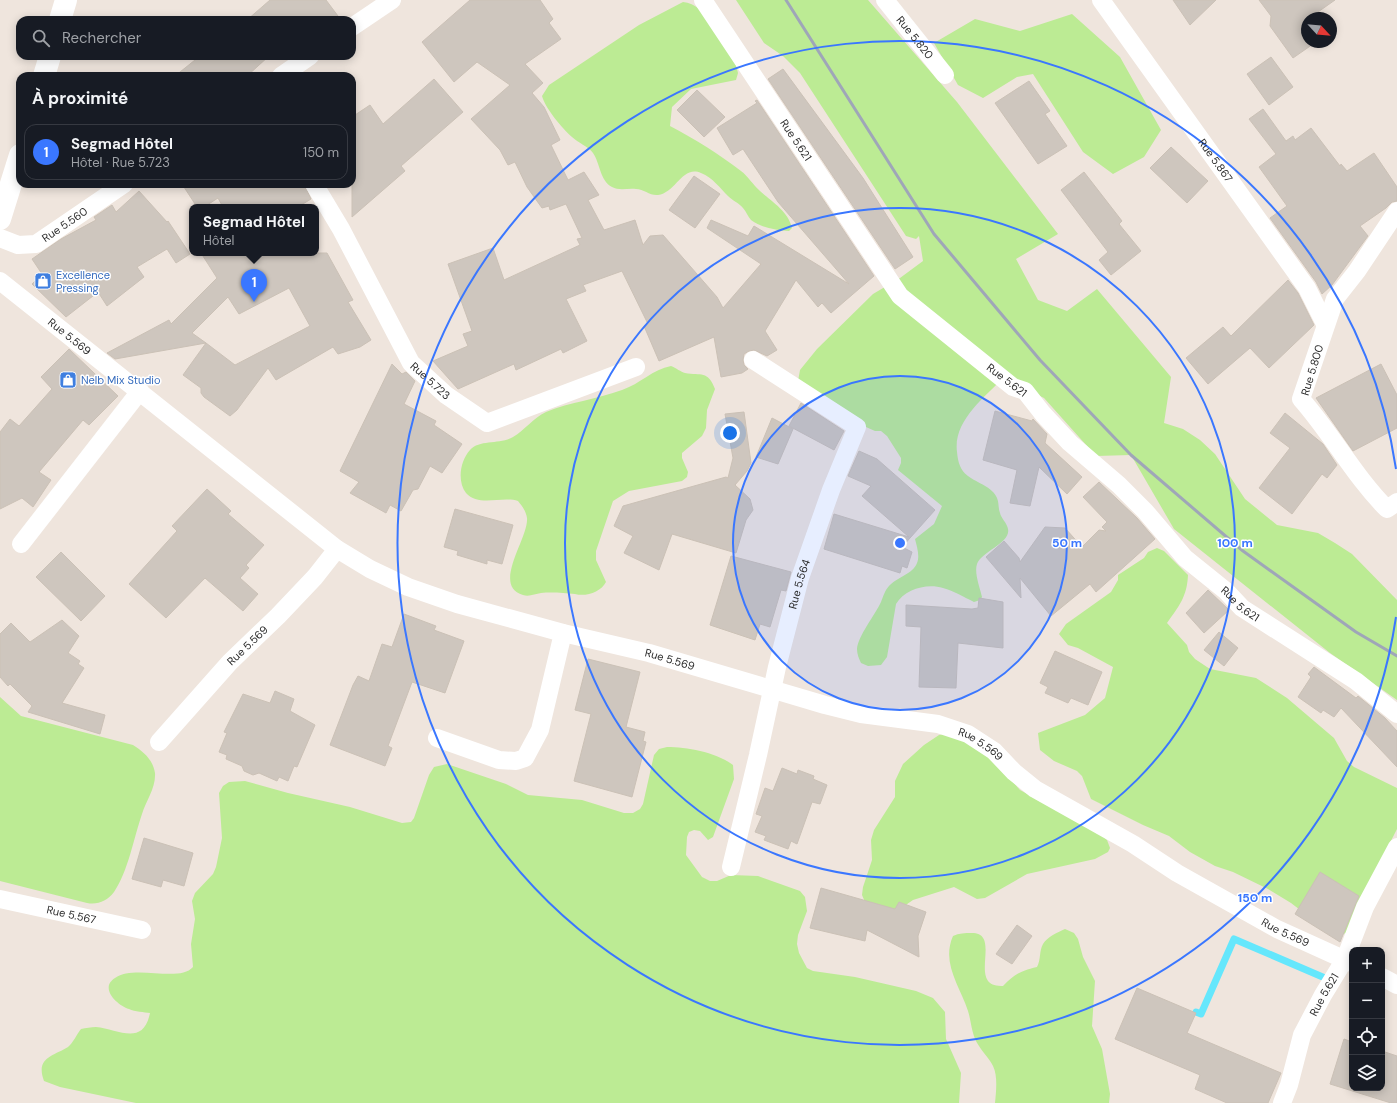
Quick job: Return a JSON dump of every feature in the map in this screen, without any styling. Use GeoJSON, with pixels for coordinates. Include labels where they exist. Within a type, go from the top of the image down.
{"type":"FeatureCollection","features":[{"type":"Feature","properties":{"kind":"main road"},"geometry":{"type":"LineString","coordinates":[[61,16],[66,0]]}},
{"type":"Feature","properties":{"kind":"main road"},"geometry":{"type":"LineString","coordinates":[[45,72],[49,60]]}},
{"type":"Feature","properties":{"kind":"main road"},"geometry":{"type":"LineString","coordinates":[[0,219],[16,168]]}},
{"type":"Feature","properties":{"kind":"street"},"geometry":{"type":"LineString","coordinates":[[356,24],[392,0]]}},
{"type":"Feature","properties":{"kind":"street","name":"Rue 5.621"},"geometry":{"type":"LineString","coordinates":[[703,0],[900,296],[1014,387],[1025,391],[1043,414],[1070,443],[1119,485],[1145,511],[1185,558],[1226,591],[1242,608],[1356,681],[1397,714]]}},
{"type":"Feature","properties":{"kind":"street","name":"Rue 5.820"},"geometry":{"type":"LineString","coordinates":[[886,0],[945,75]]}},
{"type":"Feature","properties":{"kind":"street","name":"Rue 5.867"},"geometry":{"type":"LineString","coordinates":[[1101,0],[1307,288],[1325,324]]}},
{"type":"Feature","properties":{"kind":"street"},"geometry":{"type":"LineString","coordinates":[[287,72],[304,60]]}},
{"type":"Feature","properties":{"kind":"street","name":"Rue 5.560"},"geometry":{"type":"LineString","coordinates":[[0,238],[18,245],[36,244],[118,188]]}},
{"type":"Feature","properties":{"kind":"street","name":"Rue 5.723"},"geometry":{"type":"LineString","coordinates":[[316,188],[341,229],[411,363],[446,395],[486,423],[636,367]]}},
{"type":"Feature","properties":{"kind":"street","name":"Rue 5.800"},"geometry":{"type":"LineString","coordinates":[[1397,211],[1335,299],[1325,324],[1318,351],[1301,399],[1321,422],[1372,494],[1387,509],[1397,502]]}},
{"type":"Feature","properties":{"kind":"street","name":"Rue 5.569"},"geometry":{"type":"LineString","coordinates":[[0,281],[338,549],[370,569],[408,588],[457,604],[563,633],[649,653],[861,714],[938,724],[968,734],[994,751],[1014,772],[1035,789],[1133,844],[1177,872],[1277,929],[1348,961]]}},
{"type":"Feature","properties":{"kind":"street","name":"Rue 5.564"},"geometry":{"type":"LineString","coordinates":[[731,867],[772,689],[806,557],[857,427],[752,360]]}},
{"type":"Feature","properties":{"kind":"street"},"geometry":{"type":"LineString","coordinates":[[21,544],[140,392]]}},
{"type":"Feature","properties":{"kind":"street","name":"Rue 5.569"},"geometry":{"type":"LineString","coordinates":[[158,742],[230,662],[278,616],[315,577],[338,549]]}},
{"type":"Feature","properties":{"kind":"street"},"geometry":{"type":"LineString","coordinates":[[437,738],[499,760],[516,761],[525,758],[540,730],[563,633]]}},
{"type":"Feature","properties":{"kind":"street","name":"Rue 5.621"},"geometry":{"type":"LineString","coordinates":[[1282,1103],[1289,1085],[1302,1036],[1323,995],[1348,961],[1365,906],[1397,847]]}},
{"type":"Feature","properties":{"kind":"street","name":"Rue 5.567"},"geometry":{"type":"LineString","coordinates":[[0,899],[142,930]]}},
{"type":"Feature","properties":{"kind":"street"},"geometry":{"type":"LineString","coordinates":[[1385,979],[1397,985]]}},
{"type":"Feature","properties":{"kind":"green space"},"geometry":{"type":"Polygon","coordinates":[[[736,0],[868,0],[957,102],[1058,234],[1016,259],[1038,300],[1067,311],[1097,289],[1171,377],[1164,423],[1183,429],[1200,440],[1215,454],[1245,499],[1277,525],[1318,533],[1335,543],[1352,554],[1397,600],[1397,700],[1330,653],[1174,529],[1131,455],[1096,456],[1044,398],[1003,378],[971,411],[960,430],[957,441],[957,456],[961,468],[965,474],[995,494],[998,500],[1001,515],[1008,529],[1008,534],[1005,539],[984,555],[977,564],[977,576],[982,597],[980,600],[974,602],[943,588],[930,586],[917,588],[905,594],[896,604],[887,657],[881,665],[868,666],[861,663],[857,649],[863,632],[881,602],[885,592],[892,583],[915,567],[917,563],[918,551],[915,539],[934,524],[942,506],[898,470],[901,463],[901,458],[887,436],[881,431],[875,431],[857,423],[798,381],[800,370],[817,349],[873,294],[900,278],[923,261],[919,236],[916,239],[906,236],[800,73],[783,56],[764,43],[736,0]]]}},
{"type":"Feature","properties":{"kind":"green space"},"geometry":{"type":"Polygon","coordinates":[[[683,2],[692,4],[700,9],[714,26],[736,65],[738,73],[736,80],[691,89],[672,107],[670,126],[707,147],[744,173],[757,189],[774,203],[787,217],[792,228],[789,231],[769,228],[755,223],[750,219],[741,206],[730,198],[713,180],[701,173],[689,173],[670,190],[658,195],[639,189],[621,189],[612,187],[605,181],[593,153],[574,139],[554,118],[544,101],[542,96],[549,85],[639,25],[683,2]]]}},
{"type":"Feature","properties":{"kind":"green space"},"geometry":{"type":"Polygon","coordinates":[[[1072,14],[1120,57],[1161,130],[1144,157],[1113,174],[1083,152],[1033,74],[1017,77],[983,98],[958,85],[934,43],[975,19],[1020,31],[1072,14]]]}},
{"type":"Feature","properties":{"kind":"green space"},"geometry":{"type":"Polygon","coordinates":[[[671,366],[685,373],[707,376],[715,389],[707,410],[706,428],[702,436],[682,453],[682,458],[688,472],[687,477],[682,481],[629,491],[613,501],[596,551],[596,560],[606,582],[601,589],[584,595],[541,593],[528,596],[514,590],[510,582],[511,572],[526,527],[526,513],[518,501],[477,499],[466,493],[461,483],[461,471],[464,460],[470,450],[479,444],[502,441],[513,437],[537,417],[546,412],[622,390],[658,370],[671,366]]]}},
{"type":"Feature","properties":{"kind":"green space"},"geometry":{"type":"Polygon","coordinates":[[[1157,548],[1164,551],[1188,575],[1184,595],[1179,606],[1167,623],[1187,645],[1189,652],[1195,659],[1210,669],[1256,678],[1287,698],[1334,738],[1347,761],[1354,767],[1397,788],[1397,829],[1368,886],[1351,930],[1338,937],[1334,936],[1291,903],[1268,889],[1233,872],[1215,866],[1190,852],[1169,836],[1143,825],[1091,799],[1082,776],[1077,771],[1054,761],[1040,750],[1038,733],[1085,715],[1105,698],[1113,667],[1078,648],[1068,645],[1059,634],[1066,624],[1111,592],[1118,580],[1118,575],[1144,558],[1148,552],[1157,548]]]}},
{"type":"Feature","properties":{"kind":"green space"},"geometry":{"type":"Polygon","coordinates":[[[0,697],[21,716],[133,745],[141,750],[150,760],[154,768],[154,784],[142,814],[123,875],[114,892],[108,898],[99,903],[87,903],[0,881],[0,697]]]}},
{"type":"Feature","properties":{"kind":"green space"},"geometry":{"type":"Polygon","coordinates":[[[948,733],[987,752],[1020,790],[1100,833],[1107,840],[1110,848],[1108,852],[1095,859],[1027,874],[985,898],[977,899],[954,887],[913,900],[894,913],[865,902],[862,895],[863,887],[872,860],[871,840],[874,830],[895,797],[895,781],[903,764],[924,745],[939,735],[948,733]]]}},
{"type":"Feature","properties":{"kind":"green space"},"geometry":{"type":"Polygon","coordinates":[[[667,747],[701,751],[726,760],[733,765],[734,779],[713,837],[708,840],[700,831],[694,830],[689,832],[687,837],[686,855],[702,877],[710,881],[717,881],[731,875],[758,876],[800,891],[805,897],[807,911],[798,935],[797,944],[799,953],[807,968],[813,971],[855,977],[916,991],[933,998],[945,1012],[946,1039],[961,1073],[959,1103],[136,1103],[60,1087],[44,1081],[42,1067],[44,1062],[47,1058],[68,1047],[81,1029],[96,1027],[129,1034],[142,1030],[147,1023],[150,1013],[134,1011],[124,1007],[112,996],[109,991],[109,986],[115,978],[124,974],[134,973],[178,974],[193,967],[191,944],[195,919],[192,901],[195,893],[213,874],[216,867],[222,838],[219,793],[223,786],[229,782],[245,781],[288,793],[350,807],[402,823],[411,822],[414,818],[429,775],[434,767],[447,764],[506,784],[528,795],[582,800],[624,813],[633,813],[640,809],[643,804],[654,755],[659,749],[667,747]]]}},
{"type":"Feature","properties":{"kind":"green space"},"geometry":{"type":"Polygon","coordinates":[[[1065,929],[1074,933],[1078,939],[1083,957],[1095,981],[1092,1026],[1102,1049],[1110,1094],[1109,1103],[995,1103],[995,1070],[992,1063],[976,1042],[965,1002],[950,965],[950,946],[953,936],[966,933],[980,935],[985,941],[985,970],[987,978],[992,984],[1003,986],[1018,974],[1037,967],[1045,941],[1065,929]]]}},
{"type":"Feature","properties":{"kind":"building"},"geometry":{"type":"Polygon","coordinates":[[[270,0],[326,0],[338,16],[252,16],[270,0]]]}},
{"type":"Feature","properties":{"kind":"building"},"geometry":{"type":"Polygon","coordinates":[[[470,0],[540,0],[553,19],[549,23],[561,39],[525,64],[543,83],[532,93],[544,107],[560,140],[551,145],[568,180],[584,172],[599,195],[588,200],[604,230],[635,220],[643,245],[650,236],[663,235],[717,297],[723,308],[761,264],[707,228],[711,220],[748,236],[754,226],[849,284],[778,202],[743,149],[733,155],[717,128],[757,103],[755,101],[757,100],[874,276],[831,313],[822,303],[818,307],[796,280],[765,331],[777,350],[767,356],[754,350],[749,351],[744,354],[743,360],[744,365],[748,369],[742,373],[721,377],[714,337],[659,361],[644,326],[648,324],[622,271],[583,285],[586,291],[566,299],[587,341],[563,353],[561,349],[516,370],[514,364],[458,389],[433,361],[468,346],[463,334],[472,331],[448,264],[493,248],[504,280],[580,245],[577,239],[582,238],[566,204],[550,210],[549,206],[542,208],[527,187],[515,162],[508,165],[500,150],[471,119],[510,85],[477,62],[454,82],[422,42],[470,0]]]}},
{"type":"Feature","properties":{"kind":"building"},"geometry":{"type":"Polygon","coordinates":[[[1173,0],[1216,0],[1190,25],[1173,0]]]}},
{"type":"Feature","properties":{"kind":"building"},"geometry":{"type":"Polygon","coordinates":[[[1259,0],[1335,0],[1318,12],[1301,12],[1301,48],[1307,48],[1293,58],[1270,26],[1271,16],[1259,0]]]}},
{"type":"Feature","properties":{"kind":"building"},"geometry":{"type":"Polygon","coordinates":[[[1271,57],[1293,87],[1269,105],[1247,74],[1271,57]]]}},
{"type":"Feature","properties":{"kind":"building"},"geometry":{"type":"Polygon","coordinates":[[[195,60],[265,60],[251,72],[180,72],[195,60]]]}},
{"type":"Feature","properties":{"kind":"building"},"geometry":{"type":"Polygon","coordinates":[[[783,69],[863,178],[913,257],[895,269],[768,79],[783,69]]]}},
{"type":"Feature","properties":{"kind":"building"},"geometry":{"type":"Polygon","coordinates":[[[434,79],[463,112],[401,166],[405,171],[352,217],[352,188],[356,188],[356,114],[370,105],[383,124],[434,79]]]}},
{"type":"Feature","properties":{"kind":"building"},"geometry":{"type":"Polygon","coordinates":[[[1029,81],[1050,111],[1045,114],[1067,146],[1038,164],[995,103],[1029,81]]]}},
{"type":"Feature","properties":{"kind":"building"},"geometry":{"type":"Polygon","coordinates":[[[697,90],[725,117],[704,137],[677,110],[697,90]]]}},
{"type":"Feature","properties":{"kind":"building"},"geometry":{"type":"Polygon","coordinates":[[[1263,109],[1286,141],[1293,136],[1295,140],[1311,128],[1340,166],[1341,164],[1347,171],[1374,153],[1397,187],[1397,201],[1392,202],[1360,226],[1368,236],[1332,285],[1322,294],[1316,282],[1270,218],[1287,206],[1259,167],[1276,154],[1249,119],[1263,109]]]}},
{"type":"Feature","properties":{"kind":"building"},"geometry":{"type":"Polygon","coordinates":[[[1171,147],[1208,181],[1187,203],[1150,168],[1171,147]]]}},
{"type":"Feature","properties":{"kind":"building"},"geometry":{"type":"Polygon","coordinates":[[[1084,172],[1122,221],[1119,224],[1141,251],[1111,275],[1099,260],[1108,252],[1061,190],[1084,172]]]}},
{"type":"Feature","properties":{"kind":"building"},"geometry":{"type":"Polygon","coordinates":[[[694,176],[720,194],[695,228],[669,210],[694,176]]]}},
{"type":"Feature","properties":{"kind":"building"},"geometry":{"type":"Polygon","coordinates":[[[185,188],[306,188],[311,199],[303,204],[221,204],[218,198],[209,204],[195,204],[185,188]]]}},
{"type":"Feature","properties":{"kind":"building"},"geometry":{"type":"Polygon","coordinates":[[[139,191],[167,222],[168,221],[189,255],[176,263],[167,249],[137,267],[144,277],[107,306],[98,292],[66,317],[32,284],[42,274],[32,259],[61,239],[96,220],[94,217],[112,205],[116,212],[139,191]]]}},
{"type":"Feature","properties":{"kind":"building"},"geometry":{"type":"Polygon","coordinates":[[[319,253],[327,253],[353,300],[348,302],[371,340],[360,347],[338,354],[333,347],[276,380],[268,368],[237,410],[230,416],[204,397],[201,393],[201,388],[183,375],[206,343],[115,359],[107,353],[169,320],[171,324],[217,278],[203,256],[319,256],[319,253]],[[289,288],[239,314],[228,297],[192,333],[235,365],[310,326],[289,288]]]}},
{"type":"Feature","properties":{"kind":"building"},"geometry":{"type":"Polygon","coordinates":[[[1288,280],[1298,293],[1314,325],[1269,368],[1250,348],[1208,384],[1186,358],[1223,327],[1231,336],[1288,280]]]}},
{"type":"Feature","properties":{"kind":"building"},"geometry":{"type":"Polygon","coordinates":[[[69,349],[118,396],[89,425],[83,420],[39,472],[51,480],[33,507],[22,498],[0,509],[0,432],[10,419],[19,426],[52,389],[41,377],[69,349]]]}},
{"type":"Feature","properties":{"kind":"building"},"geometry":{"type":"Polygon","coordinates":[[[392,364],[402,374],[406,372],[415,381],[404,404],[436,421],[434,425],[462,444],[442,473],[430,466],[418,489],[413,490],[401,511],[390,505],[386,513],[350,493],[359,482],[340,471],[392,364]]]}},
{"type":"Feature","properties":{"kind":"building"},"geometry":{"type":"Polygon","coordinates":[[[1381,364],[1397,395],[1397,428],[1353,451],[1316,398],[1381,364]]]}},
{"type":"Feature","properties":{"kind":"building"},"geometry":{"type":"Polygon","coordinates":[[[801,403],[844,431],[834,450],[789,426],[801,403]]]}},
{"type":"Feature","properties":{"kind":"building"},"geometry":{"type":"Polygon","coordinates":[[[995,411],[1032,421],[1033,419],[1047,434],[1045,443],[1082,477],[1067,494],[1039,467],[1030,506],[1010,503],[1017,470],[983,460],[995,411]]]}},
{"type":"Feature","properties":{"kind":"building"},"geometry":{"type":"Polygon","coordinates":[[[744,412],[751,463],[747,471],[735,485],[750,499],[753,510],[746,520],[736,553],[672,534],[659,570],[624,553],[633,536],[614,526],[623,506],[726,477],[728,478],[733,458],[725,414],[744,412]]]}},
{"type":"Feature","properties":{"kind":"building"},"geometry":{"type":"Polygon","coordinates":[[[1285,413],[1323,444],[1337,465],[1327,478],[1322,474],[1292,514],[1259,488],[1290,448],[1270,433],[1285,413]]]}},
{"type":"Feature","properties":{"kind":"building"},"geometry":{"type":"Polygon","coordinates":[[[772,418],[793,429],[778,464],[756,457],[772,418]]]}},
{"type":"Feature","properties":{"kind":"building"},"geometry":{"type":"Polygon","coordinates":[[[859,451],[877,459],[935,510],[902,547],[912,552],[907,568],[902,566],[900,573],[824,549],[834,514],[909,537],[862,496],[871,486],[848,476],[859,451]]]}},
{"type":"Feature","properties":{"kind":"building"},"geometry":{"type":"Polygon","coordinates":[[[1099,482],[1137,518],[1155,539],[1096,592],[1090,584],[1051,616],[1020,578],[1021,598],[986,557],[1004,541],[1019,558],[1020,562],[1045,527],[1065,528],[1082,547],[1099,530],[1106,531],[1102,527],[1107,522],[1083,497],[1099,482]]]}},
{"type":"Feature","properties":{"kind":"building"},"geometry":{"type":"Polygon","coordinates":[[[207,489],[231,511],[228,514],[264,545],[246,565],[249,568],[240,578],[258,594],[243,611],[205,578],[166,618],[129,584],[177,531],[172,526],[207,489]]]}},
{"type":"Feature","properties":{"kind":"building"},"geometry":{"type":"Polygon","coordinates":[[[455,509],[513,525],[502,564],[487,560],[487,564],[457,555],[458,551],[444,547],[455,509]]]}},
{"type":"Feature","properties":{"kind":"building"},"geometry":{"type":"Polygon","coordinates":[[[61,552],[105,596],[81,621],[36,577],[61,552]]]}},
{"type":"Feature","properties":{"kind":"building"},"geometry":{"type":"Polygon","coordinates":[[[731,556],[791,572],[786,591],[781,590],[770,627],[760,624],[755,640],[710,625],[731,556]]]}},
{"type":"Feature","properties":{"kind":"building"},"geometry":{"type":"Polygon","coordinates":[[[1208,590],[1229,610],[1204,633],[1186,613],[1208,590]]]}},
{"type":"Feature","properties":{"kind":"building"},"geometry":{"type":"Polygon","coordinates":[[[979,598],[1003,602],[1003,648],[958,643],[956,688],[919,687],[921,627],[906,626],[906,605],[972,609],[978,608],[979,598]]]}},
{"type":"Feature","properties":{"kind":"building"},"geometry":{"type":"Polygon","coordinates":[[[404,614],[436,626],[434,630],[464,641],[445,693],[412,682],[388,746],[392,748],[385,766],[330,745],[353,685],[358,676],[369,681],[382,644],[392,647],[404,614]]]}},
{"type":"Feature","properties":{"kind":"building"},"geometry":{"type":"Polygon","coordinates":[[[62,620],[79,636],[68,653],[80,661],[78,664],[84,668],[62,703],[105,715],[100,734],[28,712],[32,706],[10,684],[8,686],[0,677],[0,634],[11,623],[30,642],[62,620]]]}},
{"type":"Feature","properties":{"kind":"building"},"geometry":{"type":"Polygon","coordinates":[[[1219,632],[1238,648],[1224,666],[1204,650],[1219,632]]]}},
{"type":"Feature","properties":{"kind":"building"},"geometry":{"type":"Polygon","coordinates":[[[1055,651],[1102,672],[1088,705],[1071,698],[1068,703],[1045,693],[1048,687],[1040,683],[1055,651]]]}},
{"type":"Feature","properties":{"kind":"building"},"geometry":{"type":"Polygon","coordinates":[[[588,659],[640,672],[626,727],[645,732],[643,741],[646,742],[632,797],[574,781],[591,714],[575,710],[588,659]]]}},
{"type":"Feature","properties":{"kind":"building"},"geometry":{"type":"Polygon","coordinates":[[[1314,667],[1356,698],[1358,696],[1385,718],[1397,731],[1397,767],[1341,708],[1334,717],[1323,710],[1321,713],[1298,697],[1311,677],[1308,674],[1314,667]]]}},
{"type":"Feature","properties":{"kind":"building"},"geometry":{"type":"Polygon","coordinates":[[[275,691],[294,699],[290,711],[315,725],[297,767],[294,766],[288,781],[279,777],[277,781],[259,773],[253,775],[244,771],[242,766],[226,759],[227,755],[219,752],[227,733],[224,732],[243,694],[270,703],[275,691]]]}},
{"type":"Feature","properties":{"kind":"building"},"geometry":{"type":"Polygon","coordinates":[[[782,768],[797,774],[798,770],[814,776],[813,779],[827,785],[820,804],[812,802],[797,844],[791,841],[788,849],[764,840],[766,836],[755,832],[762,816],[756,814],[765,788],[773,791],[782,768]]]}},
{"type":"Feature","properties":{"kind":"building"},"geometry":{"type":"Polygon","coordinates":[[[144,838],[193,853],[184,886],[163,880],[161,887],[132,879],[144,838]]]}},
{"type":"Feature","properties":{"kind":"building"},"geometry":{"type":"Polygon","coordinates":[[[1320,872],[1359,896],[1340,942],[1295,914],[1320,872]]]}},
{"type":"Feature","properties":{"kind":"building"},"geometry":{"type":"Polygon","coordinates":[[[821,888],[895,909],[899,902],[926,912],[918,936],[919,957],[867,930],[865,941],[810,928],[821,888]]]}},
{"type":"Feature","properties":{"kind":"building"},"geometry":{"type":"Polygon","coordinates":[[[1017,925],[1032,936],[1012,964],[996,954],[1017,925]]]}},
{"type":"Feature","properties":{"kind":"building"},"geometry":{"type":"Polygon","coordinates":[[[1137,988],[1196,1013],[1187,1033],[1281,1073],[1268,1103],[1227,1103],[1195,1089],[1200,1075],[1115,1039],[1137,988]]]}},
{"type":"Feature","properties":{"kind":"building"},"geometry":{"type":"Polygon","coordinates":[[[1344,1039],[1349,1041],[1349,1090],[1330,1084],[1344,1039]]]}},
{"type":"Feature","properties":{"kind":"building"},"geometry":{"type":"Polygon","coordinates":[[[1385,1052],[1397,1056],[1397,1103],[1391,1103],[1352,1091],[1385,1091],[1385,1052]]]}},
{"type":"Feature","properties":{"kind":"waterway"},"geometry":{"type":"LineString","coordinates":[[1196,1012],[1201,1014],[1234,939],[1332,981]]}},
{"type":"Feature","properties":{"kind":"railway"},"geometry":{"type":"LineString","coordinates":[[786,0],[934,234],[1040,360],[1131,455],[1243,551],[1356,632],[1397,656]]}},
{"type":"Feature","properties":{"kind":"place","name":"Excellence Pressing"},"geometry":{"type":"Point","coordinates":[43,281]}},
{"type":"Feature","properties":{"kind":"place","name":"Segmad Hôtel"},"geometry":{"type":"Point","coordinates":[254,302]}},
{"type":"Feature","properties":{"kind":"place","name":"Nelb Mix Studio"},"geometry":{"type":"Point","coordinates":[68,380]}}]}
